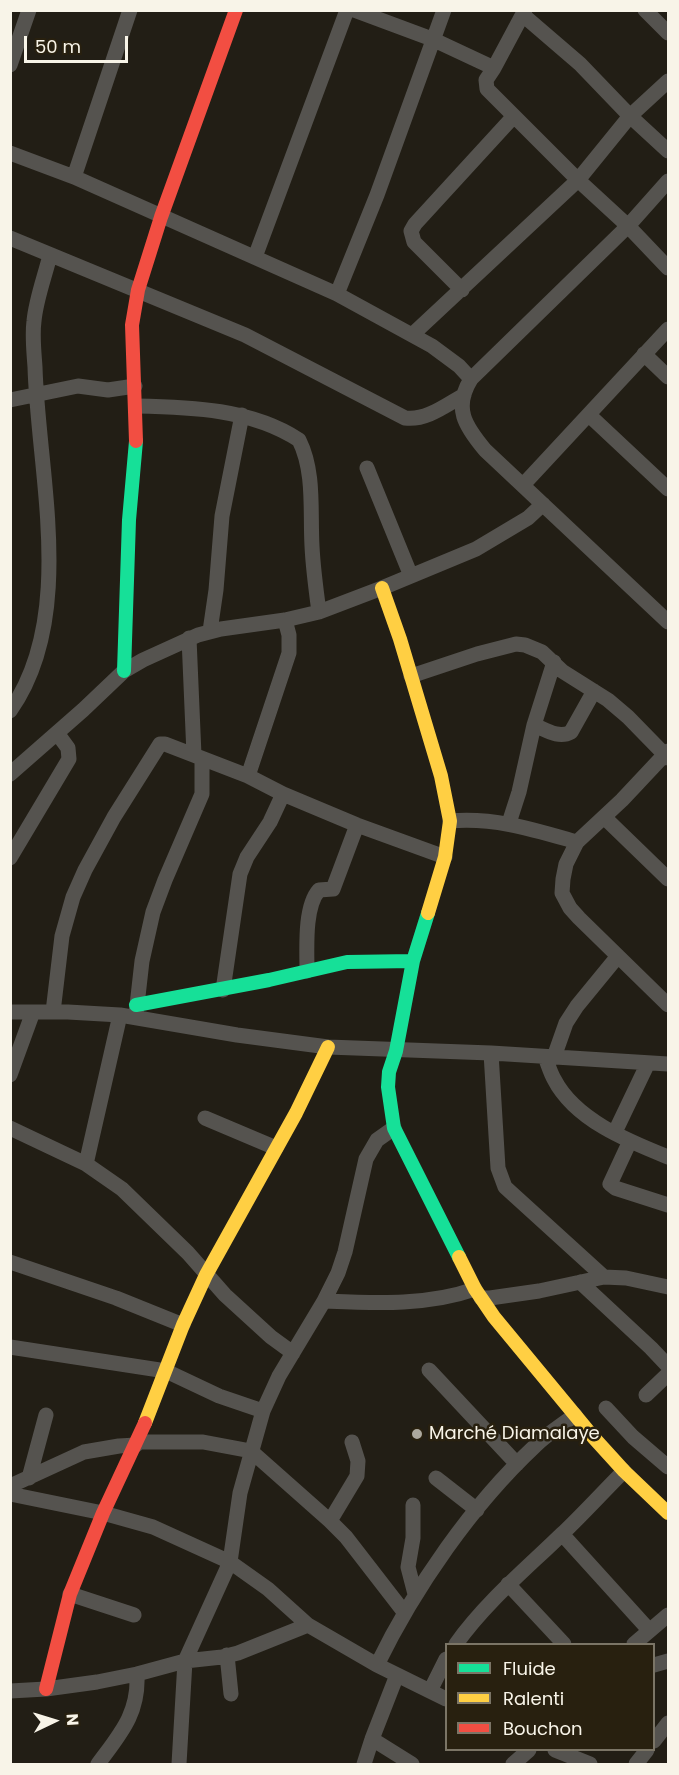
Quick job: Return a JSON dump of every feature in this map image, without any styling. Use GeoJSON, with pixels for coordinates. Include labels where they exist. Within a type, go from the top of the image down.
{"type":"FeatureCollection","features":[{"type":"Feature","properties":{"kind":"street"},"geometry":{"type":"LineString","coordinates":[[10,65],[29,10]]}},
{"type":"Feature","properties":{"kind":"street"},"geometry":{"type":"LineString","coordinates":[[74,177],[130,10]]}},
{"type":"Feature","properties":{"kind":"street"},"geometry":{"type":"LineString","coordinates":[[124,671],[129,520],[135,458],[136,406],[132,325],[138,290],[161,217],[236,10]]}},
{"type":"Feature","properties":{"kind":"street"},"geometry":{"type":"LineString","coordinates":[[255,257],[347,10]]}},
{"type":"Feature","properties":{"kind":"street"},"geometry":{"type":"LineString","coordinates":[[354,10],[432,39],[494,68]]}},
{"type":"Feature","properties":{"kind":"street"},"geometry":{"type":"LineString","coordinates":[[337,294],[377,195],[444,10]]}},
{"type":"Feature","properties":{"kind":"street"},"geometry":{"type":"LineString","coordinates":[[645,10],[669,33]]}},
{"type":"Feature","properties":{"kind":"street"},"geometry":{"type":"LineString","coordinates":[[669,151],[524,13],[486,80],[487,89],[669,268]]}},
{"type":"Feature","properties":{"kind":"street"},"geometry":{"type":"LineString","coordinates":[[413,334],[578,180],[630,116],[669,81]]}},
{"type":"Feature","properties":{"kind":"street"},"geometry":{"type":"LineString","coordinates":[[462,290],[414,242],[411,231],[514,116]]}},
{"type":"Feature","properties":{"kind":"street"},"geometry":{"type":"LineString","coordinates":[[10,153],[74,177],[337,294],[413,334],[446,355],[471,379]]}},
{"type":"Feature","properties":{"kind":"street"},"geometry":{"type":"LineString","coordinates":[[669,181],[628,226],[471,379],[464,395],[463,413],[472,435],[485,450],[669,622]]}},
{"type":"Feature","properties":{"kind":"street"},"geometry":{"type":"LineString","coordinates":[[10,238],[245,335],[405,418],[419,418],[441,409],[464,395]]}},
{"type":"Feature","properties":{"kind":"street"},"geometry":{"type":"LineString","coordinates":[[12,705],[32,669],[39,650],[44,630],[47,598],[49,538],[36,394],[34,321],[50,255]]}},
{"type":"Feature","properties":{"kind":"street"},"geometry":{"type":"LineString","coordinates":[[523,485],[669,329]]}},
{"type":"Feature","properties":{"kind":"street"},"geometry":{"type":"LineString","coordinates":[[644,354],[669,378]]}},
{"type":"Feature","properties":{"kind":"street"},"geometry":{"type":"LineString","coordinates":[[10,400],[78,386],[108,390],[135,387]]}},
{"type":"Feature","properties":{"kind":"street"},"geometry":{"type":"LineString","coordinates":[[136,406],[181,407],[242,415],[270,424],[294,436],[301,443],[312,501],[312,545],[318,612]]}},
{"type":"Feature","properties":{"kind":"street"},"geometry":{"type":"LineString","coordinates":[[210,631],[222,516],[242,415]]}},
{"type":"Feature","properties":{"kind":"street"},"geometry":{"type":"LineString","coordinates":[[589,416],[669,489]]}},
{"type":"Feature","properties":{"kind":"street"},"geometry":{"type":"LineString","coordinates":[[367,468],[411,576]]}},
{"type":"Feature","properties":{"kind":"street"},"geometry":{"type":"LineString","coordinates":[[10,774],[124,671],[160,651],[210,631],[285,621],[318,612],[382,588],[476,549],[528,518],[543,504]]}},
{"type":"Feature","properties":{"kind":"street"},"geometry":{"type":"LineString","coordinates":[[382,588],[441,776],[450,821],[445,857],[413,961],[396,1051],[389,1072],[388,1087],[394,1128],[478,1294],[509,1337],[575,1415],[624,1470],[669,1513]]}},
{"type":"Feature","properties":{"kind":"street"},"geometry":{"type":"LineString","coordinates":[[248,776],[289,653],[289,635],[285,621]]}},
{"type":"Feature","properties":{"kind":"street"},"geometry":{"type":"LineString","coordinates":[[136,1011],[142,961],[153,912],[202,794],[189,638]]}},
{"type":"Feature","properties":{"kind":"street"},"geometry":{"type":"LineString","coordinates":[[411,676],[477,654],[516,644],[532,647],[628,717],[667,755],[577,842],[566,864],[562,879],[562,894],[570,908],[669,1005]]}},
{"type":"Feature","properties":{"kind":"street"},"geometry":{"type":"LineString","coordinates":[[509,823],[519,792],[534,725],[554,662]]}},
{"type":"Feature","properties":{"kind":"street"},"geometry":{"type":"LineString","coordinates":[[534,725],[558,735],[567,735],[571,732],[594,691]]}},
{"type":"Feature","properties":{"kind":"street"},"geometry":{"type":"LineString","coordinates":[[10,858],[69,759],[68,748],[57,733]]}},
{"type":"Feature","properties":{"kind":"street"},"geometry":{"type":"LineString","coordinates":[[52,1012],[57,968],[67,917],[78,884],[93,854],[157,747],[165,744],[248,776],[357,825],[445,857]]}},
{"type":"Feature","properties":{"kind":"street"},"geometry":{"type":"LineString","coordinates":[[223,990],[240,874],[247,856],[270,822],[284,794]]}},
{"type":"Feature","properties":{"kind":"street"},"geometry":{"type":"LineString","coordinates":[[604,816],[669,879]]}},
{"type":"Feature","properties":{"kind":"street"},"geometry":{"type":"LineString","coordinates":[[450,821],[470,819],[509,823],[577,842]]}},
{"type":"Feature","properties":{"kind":"street"},"geometry":{"type":"LineString","coordinates":[[307,971],[307,941],[314,896],[319,890],[333,889],[357,825]]}},
{"type":"Feature","properties":{"kind":"street"},"geometry":{"type":"LineString","coordinates":[[618,956],[566,1023],[550,1057],[554,1080],[574,1105],[594,1121],[630,1141],[669,1157]]}},
{"type":"Feature","properties":{"kind":"street"},"geometry":{"type":"LineString","coordinates":[[10,1012],[120,1015],[347,962],[413,961]]}},
{"type":"Feature","properties":{"kind":"street"},"geometry":{"type":"LineString","coordinates":[[136,1011],[237,1035],[328,1047],[490,1053],[669,1064]]}},
{"type":"Feature","properties":{"kind":"street"},"geometry":{"type":"LineString","coordinates":[[10,1075],[33,1012]]}},
{"type":"Feature","properties":{"kind":"street"},"geometry":{"type":"LineString","coordinates":[[86,1164],[120,1015]]}},
{"type":"Feature","properties":{"kind":"street"},"geometry":{"type":"LineString","coordinates":[[46,1689],[70,1594],[103,1514],[137,1443],[183,1325],[206,1275],[296,1113],[328,1047]]}},
{"type":"Feature","properties":{"kind":"street"},"geometry":{"type":"LineString","coordinates":[[490,1053],[498,1168],[502,1182],[524,1205],[604,1277]]}},
{"type":"Feature","properties":{"kind":"street"},"geometry":{"type":"LineString","coordinates":[[615,1132],[648,1063]]}},
{"type":"Feature","properties":{"kind":"street"},"geometry":{"type":"LineString","coordinates":[[205,1118],[276,1148]]}},
{"type":"Feature","properties":{"kind":"street"},"geometry":{"type":"LineString","coordinates":[[10,1128],[86,1164],[122,1189],[188,1253],[206,1275],[272,1337],[293,1353]]}},
{"type":"Feature","properties":{"kind":"street"},"geometry":{"type":"LineString","coordinates":[[179,1764],[185,1661],[230,1562],[240,1493],[250,1450],[263,1411],[293,1353],[324,1301],[345,1252],[366,1159],[377,1140],[394,1128]]}},
{"type":"Feature","properties":{"kind":"street"},"geometry":{"type":"LineString","coordinates":[[630,1141],[610,1184],[615,1188],[669,1205]]}},
{"type":"Feature","properties":{"kind":"street"},"geometry":{"type":"LineString","coordinates":[[10,1262],[116,1298],[183,1325]]}},
{"type":"Feature","properties":{"kind":"street"},"geometry":{"type":"LineString","coordinates":[[324,1301],[396,1302],[478,1294],[521,1294],[604,1277],[626,1278],[669,1287]]}},
{"type":"Feature","properties":{"kind":"street"},"geometry":{"type":"LineString","coordinates":[[580,1282],[669,1366]]}},
{"type":"Feature","properties":{"kind":"street"},"geometry":{"type":"LineString","coordinates":[[10,1347],[166,1371],[219,1396],[263,1411]]}},
{"type":"Feature","properties":{"kind":"street"},"geometry":{"type":"LineString","coordinates":[[429,1370],[517,1464]]}},
{"type":"Feature","properties":{"kind":"street"},"geometry":{"type":"LineString","coordinates":[[646,1395],[669,1374]]}},
{"type":"Feature","properties":{"kind":"street"},"geometry":{"type":"LineString","coordinates":[[606,1408],[633,1437],[669,1467]]}},
{"type":"Feature","properties":{"kind":"street"},"geometry":{"type":"LineString","coordinates":[[28,1478],[46,1415]]}},
{"type":"Feature","properties":{"kind":"street"},"geometry":{"type":"LineString","coordinates":[[377,1665],[415,1594],[477,1510],[537,1444],[575,1415]]}},
{"type":"Feature","properties":{"kind":"street"},"geometry":{"type":"LineString","coordinates":[[10,1486],[84,1452],[137,1443],[203,1442],[250,1450],[330,1521],[353,1546],[404,1612]]}},
{"type":"Feature","properties":{"kind":"street"},"geometry":{"type":"LineString","coordinates":[[330,1521],[357,1476],[358,1461],[352,1442]]}},
{"type":"Feature","properties":{"kind":"street"},"geometry":{"type":"LineString","coordinates":[[457,1643],[508,1584],[562,1534],[624,1470]]}},
{"type":"Feature","properties":{"kind":"street"},"geometry":{"type":"LineString","coordinates":[[436,1478],[477,1510]]}},
{"type":"Feature","properties":{"kind":"street"},"geometry":{"type":"LineString","coordinates":[[10,1494],[153,1527],[230,1562],[268,1589],[308,1625],[377,1665],[445,1698]]}},
{"type":"Feature","properties":{"kind":"street"},"geometry":{"type":"LineString","coordinates":[[413,1505],[413,1538],[408,1567],[415,1594]]}},
{"type":"Feature","properties":{"kind":"street"},"geometry":{"type":"LineString","coordinates":[[562,1534],[649,1630]]}},
{"type":"Feature","properties":{"kind":"street"},"geometry":{"type":"LineString","coordinates":[[508,1584],[563,1643]]}},
{"type":"Feature","properties":{"kind":"street"},"geometry":{"type":"LineString","coordinates":[[70,1594],[134,1615]]}},
{"type":"Feature","properties":{"kind":"street"},"geometry":{"type":"LineString","coordinates":[[635,1643],[669,1615]]}},
{"type":"Feature","properties":{"kind":"street"},"geometry":{"type":"LineString","coordinates":[[10,1691],[46,1689],[137,1674],[185,1661],[227,1655],[308,1625]]}},
{"type":"Feature","properties":{"kind":"street"},"geometry":{"type":"LineString","coordinates":[[227,1655],[231,1694]]}},
{"type":"Feature","properties":{"kind":"street"},"geometry":{"type":"LineString","coordinates":[[430,1691],[445,1663]]}},
{"type":"Feature","properties":{"kind":"street"},"geometry":{"type":"LineString","coordinates":[[98,1764],[128,1724],[138,1690],[137,1674]]}},
{"type":"Feature","properties":{"kind":"street"},"geometry":{"type":"LineString","coordinates":[[364,1764],[397,1675]]}},
{"type":"Feature","properties":{"kind":"street"},"geometry":{"type":"LineString","coordinates":[[655,1740],[669,1723]]}},
{"type":"Feature","properties":{"kind":"street"},"geometry":{"type":"LineString","coordinates":[[372,1739],[412,1764]]}},
{"type":"Feature","properties":{"kind":"street"},"geometry":{"type":"LineString","coordinates":[[513,1764],[527,1751]]}},
{"type":"Feature","properties":{"kind":"street"},"geometry":{"type":"LineString","coordinates":[[560,1751],[590,1764]]}},
{"type":"Feature","properties":{"kind":"street"},"geometry":{"type":"LineString","coordinates":[[636,1764],[646,1751]]}},
{"type":"Feature","properties":{"kind":"traffic: fast"},"geometry":{"type":"LineString","coordinates":[[124,671],[129,520],[136,441]]}},
{"type":"Feature","properties":{"kind":"traffic: fast"},"geometry":{"type":"LineString","coordinates":[[136,1005],[269,980],[347,962],[413,961],[428,913]]}},
{"type":"Feature","properties":{"kind":"traffic: fast"},"geometry":{"type":"LineString","coordinates":[[413,961],[396,1051],[389,1072],[388,1087],[394,1128],[459,1257]]}},
{"type":"Feature","properties":{"kind":"traffic: slow"},"geometry":{"type":"LineString","coordinates":[[382,588],[400,639],[441,776],[450,821],[445,857],[428,913]]}},
{"type":"Feature","properties":{"kind":"traffic: slow"},"geometry":{"type":"LineString","coordinates":[[145,1423],[183,1325],[206,1275],[296,1113],[328,1047]]}},
{"type":"Feature","properties":{"kind":"traffic: slow"},"geometry":{"type":"LineString","coordinates":[[459,1257],[475,1289],[494,1317],[594,1438],[624,1471],[668,1513]]}},
{"type":"Feature","properties":{"kind":"traffic: jam"},"geometry":{"type":"LineString","coordinates":[[136,441],[132,325],[138,290],[161,217],[236,10]]}},
{"type":"Feature","properties":{"kind":"traffic: jam"},"geometry":{"type":"LineString","coordinates":[[46,1689],[70,1594],[103,1513],[145,1423]]}},
{"type":"Feature","properties":{"kind":"place","name":"Marché Diamalaye"},"geometry":{"type":"Point","coordinates":[417,1434]}}]}
